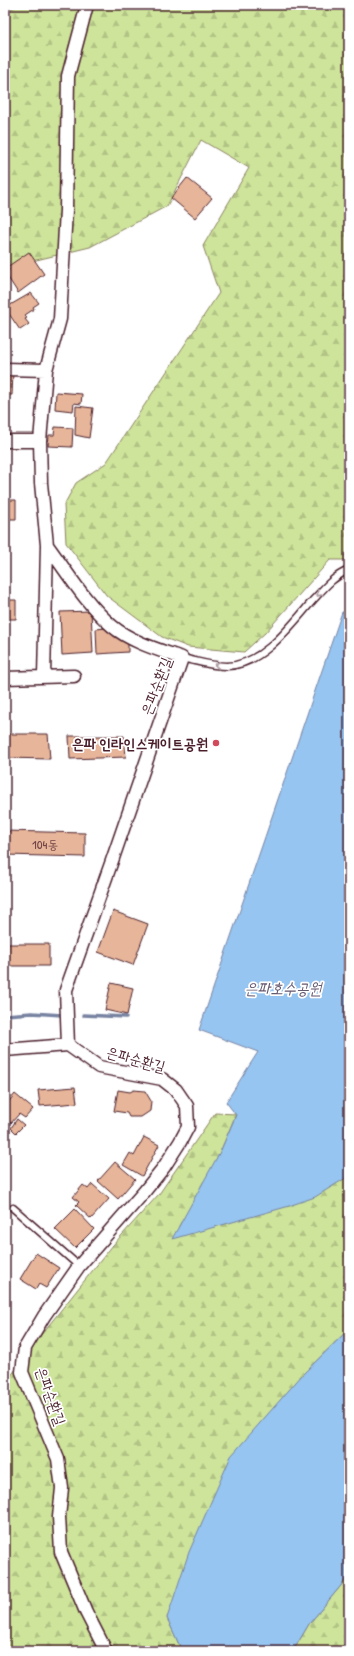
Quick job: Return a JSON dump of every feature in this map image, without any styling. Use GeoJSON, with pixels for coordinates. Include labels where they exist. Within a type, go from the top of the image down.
{"type":"FeatureCollection","features":[{"type":"Feature","properties":{"kind":"street"},"geometry":{"type":"LineString","coordinates":[[44,677],[47,544],[41,483],[40,441],[46,370],[60,319],[66,210],[68,76],[86,5]]}},
{"type":"Feature","properties":{"kind":"street"},"geometry":{"type":"LineString","coordinates":[[5,369],[46,370]]}},
{"type":"Feature","properties":{"kind":"street"},"geometry":{"type":"LineString","coordinates":[[5,441],[40,441]]}},
{"type":"Feature","properties":{"kind":"street"},"geometry":{"type":"LineString","coordinates":[[47,544],[88,600],[112,626],[132,638],[182,658]]}},
{"type":"Feature","properties":{"kind":"street","name":"은파순환길"},"geometry":{"type":"LineString","coordinates":[[106,1651],[86,1612],[61,1552],[58,1517],[62,1488],[58,1458],[22,1372],[25,1348],[44,1316],[79,1266],[144,1192],[168,1160],[188,1127],[187,1106],[176,1090],[162,1079],[99,1067],[68,1045],[66,990],[114,858],[182,658]]}},
{"type":"Feature","properties":{"kind":"street"},"geometry":{"type":"LineString","coordinates":[[5,678],[74,676]]}},
{"type":"Feature","properties":{"kind":"street"},"geometry":{"type":"LineString","coordinates":[[5,1050],[68,1045]]}},
{"type":"Feature","properties":{"kind":"lane","name":"은파순환길"},"geometry":{"type":"LineString","coordinates":[[182,658],[205,664],[228,666],[253,659],[268,650],[331,580],[349,570]]}},
{"type":"Feature","properties":{"kind":"lane"},"geometry":{"type":"LineString","coordinates":[[13,1208],[79,1266]]}},
{"type":"Feature","properties":{"kind":"green space"},"geometry":{"type":"Polygon","coordinates":[[[18,5],[349,5],[349,560],[330,560],[265,633],[244,652],[188,647],[162,637],[107,596],[66,543],[64,505],[76,483],[106,463],[219,293],[203,246],[249,168],[201,140],[167,206],[90,247],[24,263],[5,277],[5,13],[18,5]]]}},
{"type":"Feature","properties":{"kind":"green space"},"geometry":{"type":"Polygon","coordinates":[[[215,1113],[236,1114],[221,1150],[343,1179],[349,1176],[349,1329],[303,1374],[167,1618],[182,1651],[5,1651],[5,1384],[37,1340],[113,1245],[159,1194],[215,1113]]]}},
{"type":"Feature","properties":{"kind":"green space"},"geometry":{"type":"Polygon","coordinates":[[[349,1576],[349,1651],[293,1651],[309,1624],[349,1576]]]}},
{"type":"Feature","properties":{"kind":"water","name":"은파호수공원"},"geometry":{"type":"Polygon","coordinates":[[[342,612],[349,612],[349,1176],[315,1197],[286,1207],[172,1239],[221,1150],[236,1115],[226,1102],[258,1052],[199,1030],[342,612]]]}},
{"type":"Feature","properties":{"kind":"water"},"geometry":{"type":"Polygon","coordinates":[[[349,1329],[349,1576],[309,1624],[293,1651],[182,1651],[167,1618],[189,1552],[231,1456],[303,1374],[349,1329]]]}},
{"type":"Feature","properties":{"kind":"building"},"geometry":{"type":"Polygon","coordinates":[[[187,178],[212,198],[195,218],[171,198],[187,178]]]}},
{"type":"Feature","properties":{"kind":"building"},"geometry":{"type":"Polygon","coordinates":[[[29,252],[44,274],[18,293],[5,273],[9,270],[7,267],[29,252]]]}},
{"type":"Feature","properties":{"kind":"building"},"geometry":{"type":"Polygon","coordinates":[[[31,293],[39,303],[33,307],[34,309],[25,315],[27,318],[25,319],[29,324],[20,330],[5,308],[31,293]]]}},
{"type":"Feature","properties":{"kind":"building"},"geometry":{"type":"Polygon","coordinates":[[[5,372],[13,373],[12,395],[5,395],[5,372]]]}},
{"type":"Feature","properties":{"kind":"building"},"geometry":{"type":"Polygon","coordinates":[[[56,392],[82,394],[81,404],[74,403],[73,411],[55,409],[56,392]]]}},
{"type":"Feature","properties":{"kind":"building"},"geometry":{"type":"Polygon","coordinates":[[[76,406],[93,408],[89,438],[75,435],[76,406]]]}},
{"type":"Feature","properties":{"kind":"building"},"geometry":{"type":"Polygon","coordinates":[[[55,427],[73,428],[72,447],[48,446],[49,435],[54,435],[55,427]]]}},
{"type":"Feature","properties":{"kind":"building"},"geometry":{"type":"Polygon","coordinates":[[[5,500],[16,500],[16,519],[5,519],[5,500]]]}},
{"type":"Feature","properties":{"kind":"building"},"geometry":{"type":"Polygon","coordinates":[[[5,600],[16,600],[16,619],[5,619],[5,600]]]}},
{"type":"Feature","properties":{"kind":"building"},"geometry":{"type":"Polygon","coordinates":[[[91,611],[93,653],[62,655],[60,612],[91,611]]]}},
{"type":"Feature","properties":{"kind":"building"},"geometry":{"type":"Polygon","coordinates":[[[106,628],[128,641],[128,652],[97,654],[96,629],[106,628]]]}},
{"type":"Feature","properties":{"kind":"building"},"geometry":{"type":"Polygon","coordinates":[[[5,734],[48,734],[50,759],[5,758],[5,734]]]}},
{"type":"Feature","properties":{"kind":"building"},"geometry":{"type":"Polygon","coordinates":[[[69,736],[124,736],[126,757],[70,759],[69,736]]]}},
{"type":"Feature","properties":{"kind":"building"},"geometry":{"type":"Polygon","coordinates":[[[5,831],[85,833],[85,857],[5,855],[5,831]]]}},
{"type":"Feature","properties":{"kind":"building"},"geometry":{"type":"Polygon","coordinates":[[[113,911],[148,924],[133,965],[98,952],[113,911]]]}},
{"type":"Feature","properties":{"kind":"building"},"geometry":{"type":"Polygon","coordinates":[[[5,944],[49,944],[49,966],[5,966],[5,944]]]}},
{"type":"Feature","properties":{"kind":"building"},"geometry":{"type":"Polygon","coordinates":[[[111,983],[133,988],[127,1015],[105,1010],[111,983]]]}},
{"type":"Feature","properties":{"kind":"building"},"geometry":{"type":"Polygon","coordinates":[[[75,1087],[77,1103],[40,1106],[38,1090],[75,1087]]]}},
{"type":"Feature","properties":{"kind":"building"},"geometry":{"type":"Polygon","coordinates":[[[118,1090],[130,1092],[134,1090],[145,1091],[151,1101],[150,1111],[141,1117],[129,1117],[127,1113],[114,1111],[118,1090]]]}},
{"type":"Feature","properties":{"kind":"building"},"geometry":{"type":"Polygon","coordinates":[[[15,1094],[33,1109],[25,1118],[19,1114],[11,1123],[5,1118],[5,1106],[15,1094]]]}},
{"type":"Feature","properties":{"kind":"building"},"geometry":{"type":"Polygon","coordinates":[[[17,1119],[24,1125],[16,1133],[11,1128],[17,1119]]]}},
{"type":"Feature","properties":{"kind":"building"},"geometry":{"type":"Polygon","coordinates":[[[144,1137],[159,1145],[142,1176],[123,1165],[130,1153],[134,1156],[144,1137]]]}},
{"type":"Feature","properties":{"kind":"building"},"geometry":{"type":"Polygon","coordinates":[[[115,1162],[135,1179],[118,1199],[98,1181],[115,1162]]]}},
{"type":"Feature","properties":{"kind":"building"},"geometry":{"type":"Polygon","coordinates":[[[92,1184],[109,1199],[91,1219],[76,1205],[79,1202],[73,1197],[83,1185],[88,1189],[92,1184]]]}},
{"type":"Feature","properties":{"kind":"building"},"geometry":{"type":"Polygon","coordinates":[[[75,1209],[94,1229],[75,1248],[55,1229],[75,1209]]]}},
{"type":"Feature","properties":{"kind":"building"},"geometry":{"type":"Polygon","coordinates":[[[36,1253],[59,1268],[46,1288],[39,1284],[36,1289],[20,1279],[36,1253]]]}},
{"type":"Feature","properties":{"kind":"waterway"},"geometry":{"type":"LineString","coordinates":[[5,1015],[32,1013],[62,1015]]}},
{"type":"Feature","properties":{"kind":"waterway"},"geometry":{"type":"LineString","coordinates":[[83,1015],[126,1017]]}},
{"type":"Feature","properties":{"kind":"place","name":"은파 인라인스케이트공원"},"geometry":{"type":"Point","coordinates":[216,743]}}]}
